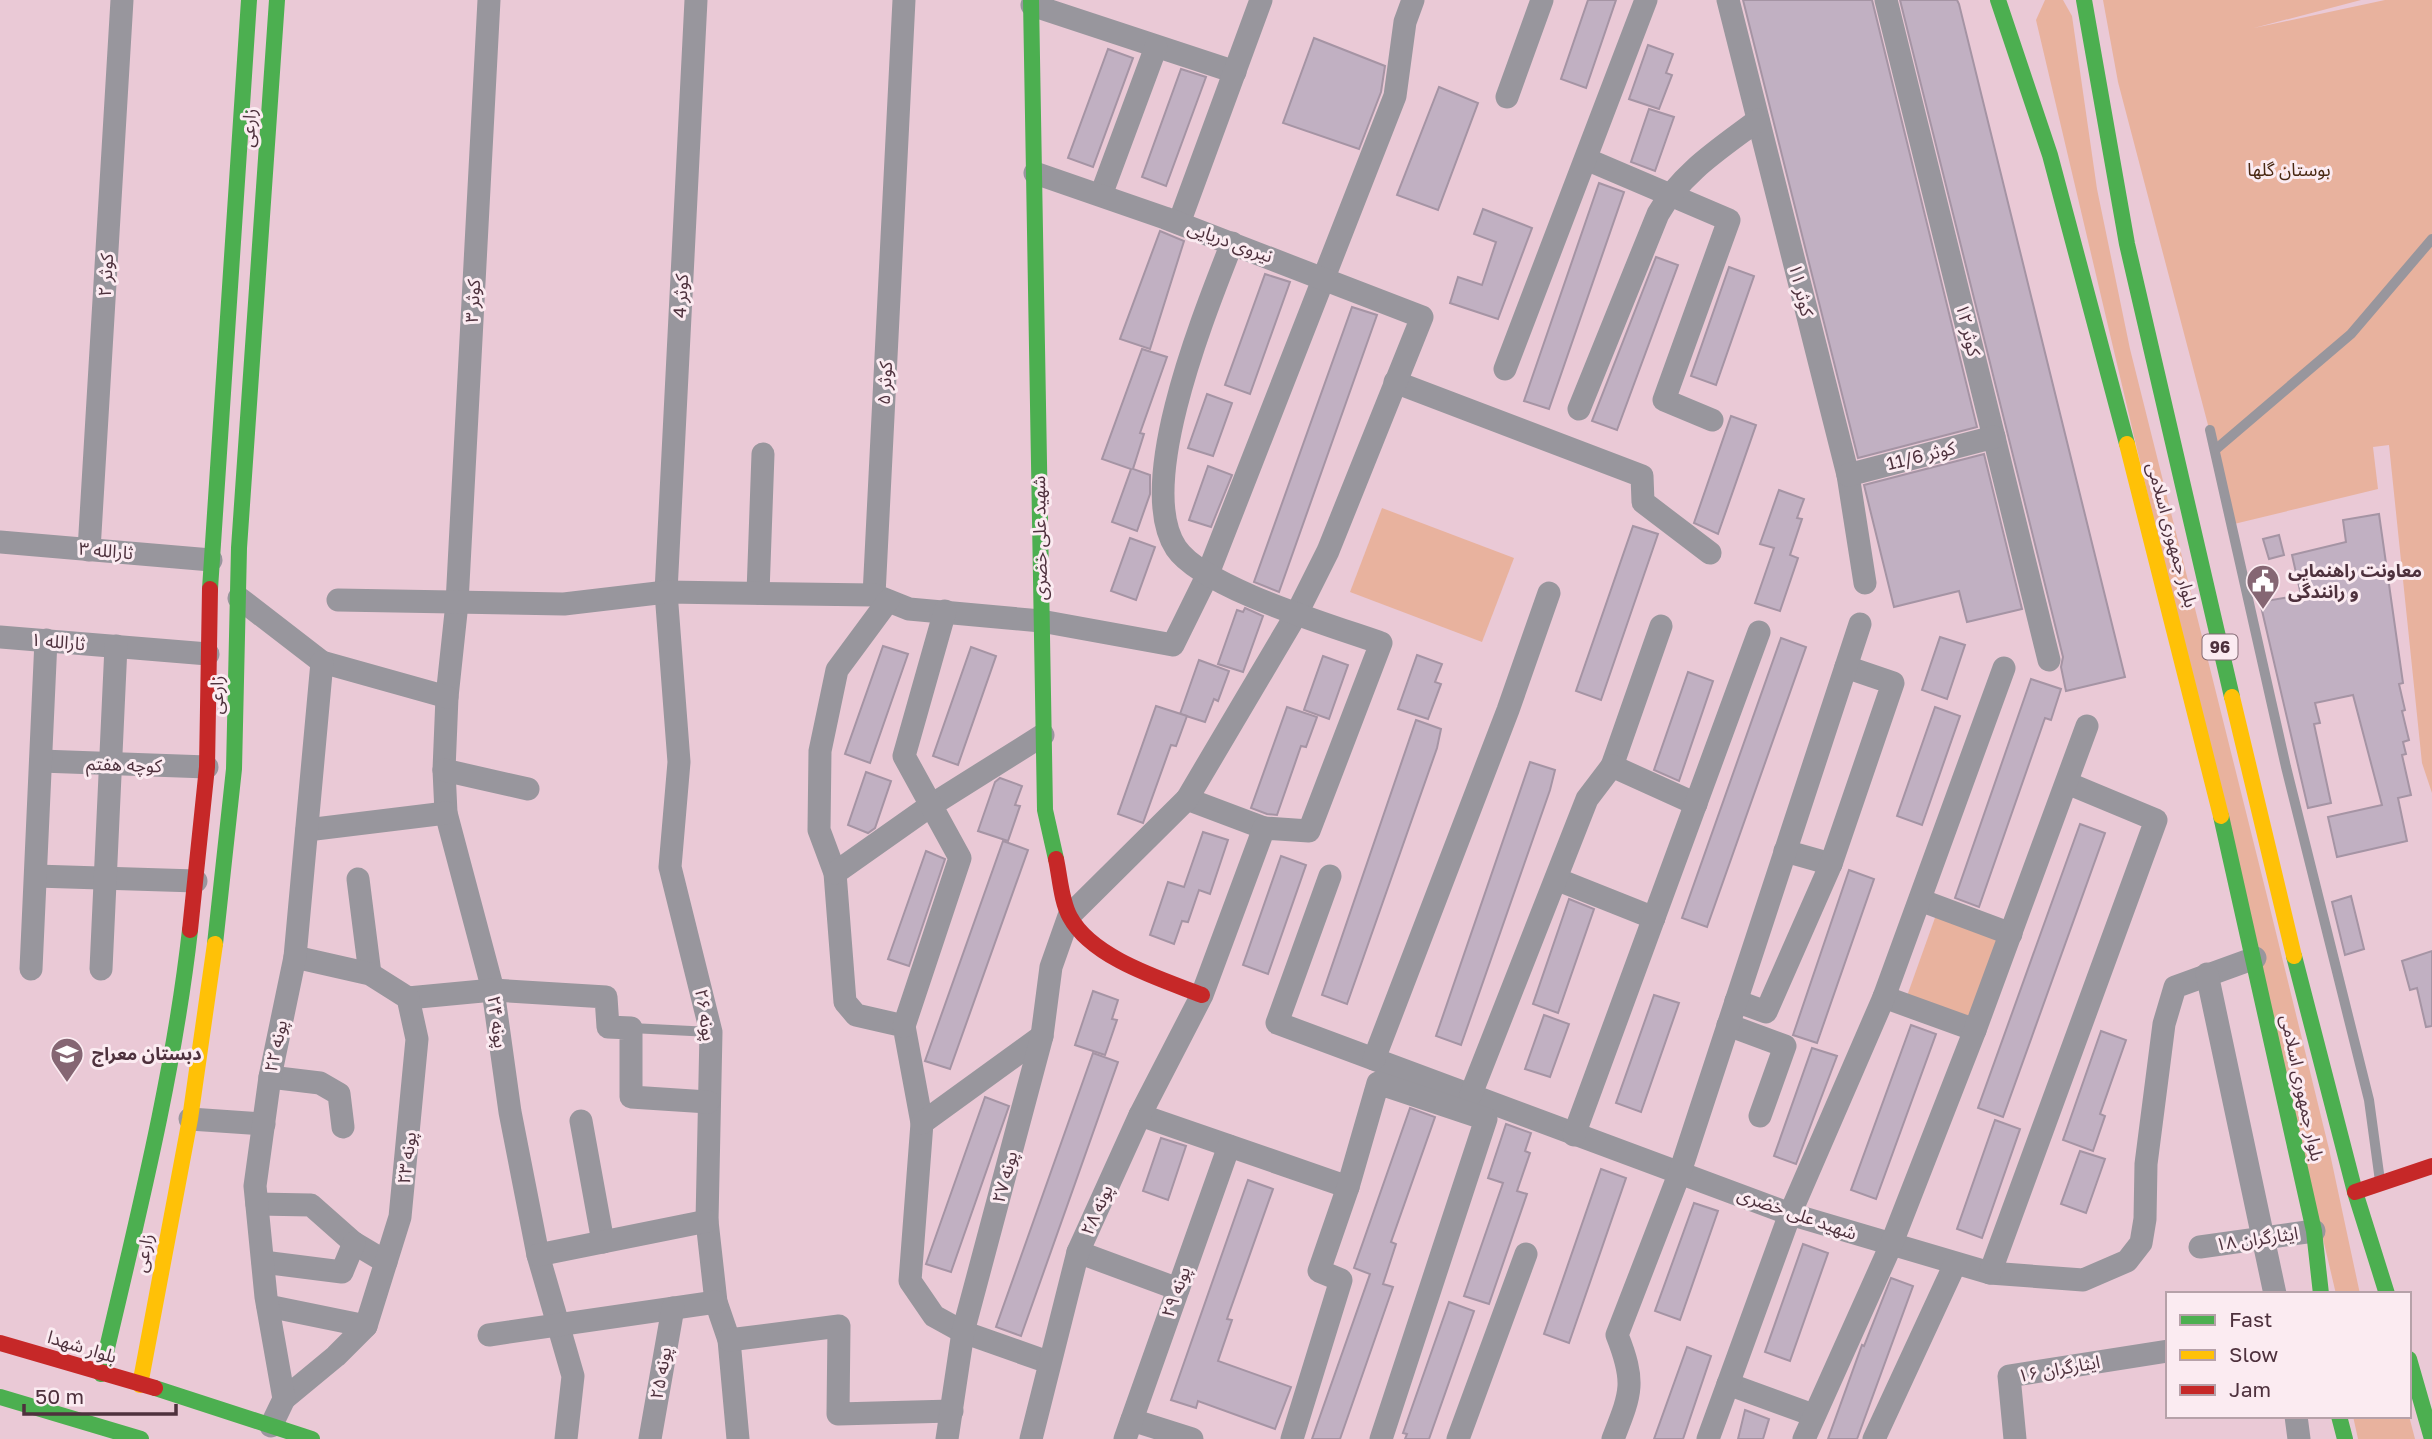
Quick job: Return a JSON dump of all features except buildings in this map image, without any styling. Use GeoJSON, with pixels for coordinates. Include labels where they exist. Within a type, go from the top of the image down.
{"type":"FeatureCollection","features":[{"type":"Feature","properties":{"kind":"main road","name":"زارعی"},"geometry":{"type":"LineString","coordinates":[[101,1374],[164,1103],[180,1017],[196,881],[207,767],[211,560],[249,0]]}},
{"type":"Feature","properties":{"kind":"main road","name":"زارعی"},"geometry":{"type":"LineString","coordinates":[[140,1385],[207,1018],[226,863],[234,769],[239,598],[277,0]]}},
{"type":"Feature","properties":{"kind":"main road","name":"بلوار جمهوری اسلامی"},"geometry":{"type":"LineString","coordinates":[[1998,0],[2050,155],[2178,636],[2255,958],[2314,1231],[2321,1292]]}},
{"type":"Feature","properties":{"kind":"main road"},"geometry":{"type":"LineString","coordinates":[[2077,0],[2091,30]]}},
{"type":"Feature","properties":{"kind":"main road","name":"بلوار جمهوری اسلامی"},"geometry":{"type":"LineString","coordinates":[[2084,0],[2127,244],[2291,945],[2355,1192],[2386,1292]]}},
{"type":"Feature","properties":{"kind":"main road","name":"شهید علی خضری"},"geometry":{"type":"LineString","coordinates":[[1031,3],[1045,810],[1069,916],[1090,942],[1145,973],[1202,995]]}},
{"type":"Feature","properties":{"kind":"main road"},"geometry":{"type":"LineString","coordinates":[[2026,28],[2050,155]]}},
{"type":"Feature","properties":{"kind":"main road"},"geometry":{"type":"LineString","coordinates":[[210,597],[239,598]]}},
{"type":"Feature","properties":{"kind":"main road"},"geometry":{"type":"LineString","coordinates":[[2355,1192],[2432,1166]]}},
{"type":"Feature","properties":{"kind":"main road","name":"بلوار شهدا"},"geometry":{"type":"LineString","coordinates":[[0,1343],[312,1439]]}},
{"type":"Feature","properties":{"kind":"main road"},"geometry":{"type":"LineString","coordinates":[[2418,1366],[2432,1439]]}},
{"type":"Feature","properties":{"kind":"main road"},"geometry":{"type":"LineString","coordinates":[[0,1397],[132,1438]]}},
{"type":"Feature","properties":{"kind":"main road"},"geometry":{"type":"LineString","coordinates":[[2340,1418],[2345,1439]]}},
{"type":"Feature","properties":{"kind":"street","name":"کوثر ۲"},"geometry":{"type":"LineString","coordinates":[[89,550],[122,0]]}},
{"type":"Feature","properties":{"kind":"street","name":"کوثر ۳"},"geometry":{"type":"LineString","coordinates":[[457,603],[489,0]]}},
{"type":"Feature","properties":{"kind":"street","name":"کوثر 4"},"geometry":{"type":"LineString","coordinates":[[666,592],[696,0]]}},
{"type":"Feature","properties":{"kind":"street","name":"کوثر ۵"},"geometry":{"type":"LineString","coordinates":[[881,598],[904,0]]}},
{"type":"Feature","properties":{"kind":"street"},"geometry":{"type":"LineString","coordinates":[[1179,223],[1261,0]]}},
{"type":"Feature","properties":{"kind":"street"},"geometry":{"type":"LineString","coordinates":[[338,600],[564,604],[666,592],[881,598],[909,609],[1041,621],[1173,645],[1207,576],[1395,96],[1405,22],[1413,0]]}},
{"type":"Feature","properties":{"kind":"street"},"geometry":{"type":"LineString","coordinates":[[1507,97],[1542,0]]}},
{"type":"Feature","properties":{"kind":"street"},"geometry":{"type":"LineString","coordinates":[[1505,369],[1646,0]]}},
{"type":"Feature","properties":{"kind":"street","name":"کوثر ۱۱"},"geometry":{"type":"LineString","coordinates":[[1728,0],[1848,475],[1865,583]]}},
{"type":"Feature","properties":{"kind":"street","name":"کوثر ۱۲"},"geometry":{"type":"LineString","coordinates":[[1886,0],[2049,660]]}},
{"type":"Feature","properties":{"kind":"street"},"geometry":{"type":"LineString","coordinates":[[1031,3],[1235,72]]}},
{"type":"Feature","properties":{"kind":"street"},"geometry":{"type":"LineString","coordinates":[[1101,195],[1156,47]]}},
{"type":"Feature","properties":{"kind":"street"},"geometry":{"type":"LineString","coordinates":[[1579,409],[1658,214],[1670,192],[1719,149],[1758,120]]}},
{"type":"Feature","properties":{"kind":"street"},"geometry":{"type":"LineString","coordinates":[[1586,159],[1670,192],[1729,220],[1664,400],[1712,419]]}},
{"type":"Feature","properties":{"kind":"street","name":"نیروی دریایی"},"geometry":{"type":"LineString","coordinates":[[1035,173],[1325,277],[1422,317],[1395,382]]}},
{"type":"Feature","properties":{"kind":"street"},"geometry":{"type":"LineString","coordinates":[[1187,799],[1264,828],[1309,831],[1381,643],[1297,613],[1207,576],[1176,548],[1161,504],[1168,449],[1185,373],[1232,243]]}},
{"type":"Feature","properties":{"kind":"street"},"geometry":{"type":"LineString","coordinates":[[1069,916],[1187,799],[1297,613],[1328,551],[1395,382],[1642,477],[1643,502],[1710,554]]}},
{"type":"Feature","properties":{"kind":"street","name":"کوثر 11/6"},"geometry":{"type":"LineString","coordinates":[[1848,475],[1994,437]]}},
{"type":"Feature","properties":{"kind":"street"},"geometry":{"type":"LineString","coordinates":[[758,593],[763,454]]}},
{"type":"Feature","properties":{"kind":"street","name":"ثارالله ۳"},"geometry":{"type":"LineString","coordinates":[[0,542],[211,560]]}},
{"type":"Feature","properties":{"kind":"street","name":"پونه ۲۶"},"geometry":{"type":"LineString","coordinates":[[666,592],[679,762],[670,867],[711,1032],[707,1222],[716,1302],[729,1340],[738,1439]]}},
{"type":"Feature","properties":{"kind":"street"},"geometry":{"type":"LineString","coordinates":[[1374,1059],[1508,710],[1549,593]]}},
{"type":"Feature","properties":{"kind":"street"},"geometry":{"type":"LineString","coordinates":[[239,598],[322,662],[447,697]]}},
{"type":"Feature","properties":{"kind":"street"},"geometry":{"type":"LineString","coordinates":[[881,598],[836,670],[820,751],[819,830],[835,873],[845,1002],[856,1015],[904,1026]]}},
{"type":"Feature","properties":{"kind":"street","name":"پونه ۲۴"},"geometry":{"type":"LineString","coordinates":[[457,603],[447,697],[444,770],[446,813],[493,990],[510,1112],[538,1255],[572,1376],[566,1439]]}},
{"type":"Feature","properties":{"kind":"street"},"geometry":{"type":"LineString","coordinates":[[944,611],[904,756],[960,858],[904,1026],[922,1123],[910,1281],[934,1316],[964,1332],[1048,1362]]}},
{"type":"Feature","properties":{"kind":"street"},"geometry":{"type":"LineString","coordinates":[[1613,1439],[1630,1394],[1628,1363],[1617,1335],[1680,1172],[1860,624]]}},
{"type":"Feature","properties":{"kind":"street"},"geometry":{"type":"LineString","coordinates":[[1471,1094],[1587,799],[1612,766],[1661,626]]}},
{"type":"Feature","properties":{"kind":"street"},"geometry":{"type":"LineString","coordinates":[[1574,1135],[1759,632]]}},
{"type":"Feature","properties":{"kind":"street","name":"ثارالله ۱"},"geometry":{"type":"LineString","coordinates":[[0,637],[208,654]]}},
{"type":"Feature","properties":{"kind":"street"},"geometry":{"type":"LineString","coordinates":[[32,969],[46,640]]}},
{"type":"Feature","properties":{"kind":"street"},"geometry":{"type":"LineString","coordinates":[[101,970],[116,646]]}},
{"type":"Feature","properties":{"kind":"street","name":"پونه ۲۲"},"geometry":{"type":"LineString","coordinates":[[284,1399],[268,1306],[256,1186],[270,1076],[295,957],[322,662]]}},
{"type":"Feature","properties":{"kind":"street"},"geometry":{"type":"LineString","coordinates":[[1736,1002],[1766,1012],[1831,864],[1893,683],[1846,667]]}},
{"type":"Feature","properties":{"kind":"street"},"geometry":{"type":"LineString","coordinates":[[1707,1439],[1790,1214],[1884,998],[2004,668]]}},
{"type":"Feature","properties":{"kind":"street"},"geometry":{"type":"LineString","coordinates":[[1804,1439],[1891,1245],[1975,1030],[2087,726]]}},
{"type":"Feature","properties":{"kind":"street"},"geometry":{"type":"LineString","coordinates":[[835,873],[930,806],[1043,735]]}},
{"type":"Feature","properties":{"kind":"street","name":"کوچه هفتم"},"geometry":{"type":"LineString","coordinates":[[41,761],[207,767]]}},
{"type":"Feature","properties":{"kind":"street"},"geometry":{"type":"LineString","coordinates":[[1612,766],[1696,804]]}},
{"type":"Feature","properties":{"kind":"street"},"geometry":{"type":"LineString","coordinates":[[444,770],[528,789]]}},
{"type":"Feature","properties":{"kind":"street"},"geometry":{"type":"LineString","coordinates":[[1990,1273],[2156,820],[2067,783]]}},
{"type":"Feature","properties":{"kind":"street"},"geometry":{"type":"LineString","coordinates":[[307,830],[446,813]]}},
{"type":"Feature","properties":{"kind":"street","name":"پونه ۲۸"},"geometry":{"type":"LineString","coordinates":[[1031,1439],[1048,1362],[1078,1252],[1140,1115],[1202,995],[1264,828]]}},
{"type":"Feature","properties":{"kind":"street"},"geometry":{"type":"LineString","coordinates":[[1785,850],[1831,864]]}},
{"type":"Feature","properties":{"kind":"street"},"geometry":{"type":"LineString","coordinates":[[36,876],[196,881]]}},
{"type":"Feature","properties":{"kind":"street","name":"شهید علی خضری"},"geometry":{"type":"LineString","coordinates":[[1330,876],[1277,1023],[1790,1214],[1990,1273],[2083,1280],[2127,1261],[2141,1243],[2146,1164],[2164,1024],[2175,987],[2255,958]]}},
{"type":"Feature","properties":{"kind":"street"},"geometry":{"type":"LineString","coordinates":[[358,878],[370,974]]}},
{"type":"Feature","properties":{"kind":"street"},"geometry":{"type":"LineString","coordinates":[[1556,879],[1654,918]]}},
{"type":"Feature","properties":{"kind":"street"},"geometry":{"type":"LineString","coordinates":[[1920,900],[2011,934]]}},
{"type":"Feature","properties":{"kind":"street","name":"پونه ۲۷"},"geometry":{"type":"LineString","coordinates":[[947,1439],[964,1332],[1042,1036],[1051,967],[1069,916]]}},
{"type":"Feature","properties":{"kind":"street"},"geometry":{"type":"LineString","coordinates":[[295,957],[370,974],[408,998],[493,990],[606,997],[608,1027],[631,1028],[631,1097],[708,1102]]}},
{"type":"Feature","properties":{"kind":"street"},"geometry":{"type":"LineString","coordinates":[[2207,974],[2275,1292]]}},
{"type":"Feature","properties":{"kind":"street","name":"پونه ۲۳"},"geometry":{"type":"LineString","coordinates":[[284,1399],[336,1356],[366,1326],[400,1217],[412,1118],[417,1039],[408,998]]}},
{"type":"Feature","properties":{"kind":"street"},"geometry":{"type":"LineString","coordinates":[[1884,998],[1975,1030]]}},
{"type":"Feature","properties":{"kind":"street"},"geometry":{"type":"LineString","coordinates":[[1728,1025],[1785,1046],[1760,1116]]}},
{"type":"Feature","properties":{"kind":"street"},"geometry":{"type":"LineString","coordinates":[[922,1123],[1042,1036]]}},
{"type":"Feature","properties":{"kind":"street"},"geometry":{"type":"LineString","coordinates":[[270,1076],[320,1083],[338,1094],[343,1128]]}},
{"type":"Feature","properties":{"kind":"street"},"geometry":{"type":"LineString","coordinates":[[1292,1439],[1341,1280],[1319,1271],[1348,1187],[1378,1083],[1486,1119],[1381,1439]]}},
{"type":"Feature","properties":{"kind":"street"},"geometry":{"type":"LineString","coordinates":[[1140,1115],[1348,1187]]}},
{"type":"Feature","properties":{"kind":"street"},"geometry":{"type":"LineString","coordinates":[[190,1119],[264,1124]]}},
{"type":"Feature","properties":{"kind":"street"},"geometry":{"type":"LineString","coordinates":[[581,1121],[603,1242]]}},
{"type":"Feature","properties":{"kind":"street","name":"پونه ۲۹"},"geometry":{"type":"LineString","coordinates":[[1128,1429],[1229,1146]]}},
{"type":"Feature","properties":{"kind":"street"},"geometry":{"type":"LineString","coordinates":[[257,1204],[311,1205],[354,1243],[386,1262]]}},
{"type":"Feature","properties":{"kind":"street"},"geometry":{"type":"LineString","coordinates":[[538,1255],[707,1222]]}},
{"type":"Feature","properties":{"kind":"street","name":"ایثارگران ۱۸"},"geometry":{"type":"LineString","coordinates":[[2200,1247],[2314,1231]]}},
{"type":"Feature","properties":{"kind":"street"},"geometry":{"type":"LineString","coordinates":[[342,1272],[354,1243]]}},
{"type":"Feature","properties":{"kind":"street"},"geometry":{"type":"LineString","coordinates":[[1078,1252],[1178,1289]]}},
{"type":"Feature","properties":{"kind":"street"},"geometry":{"type":"LineString","coordinates":[[1458,1439],[1526,1254]]}},
{"type":"Feature","properties":{"kind":"street"},"geometry":{"type":"LineString","coordinates":[[263,1262],[342,1272],[376,1292]]}},
{"type":"Feature","properties":{"kind":"street"},"geometry":{"type":"LineString","coordinates":[[1874,1439],[1955,1264]]}},
{"type":"Feature","properties":{"kind":"street"},"geometry":{"type":"LineString","coordinates":[[488,1335],[559,1327],[716,1302]]}},
{"type":"Feature","properties":{"kind":"street"},"geometry":{"type":"LineString","coordinates":[[268,1306],[366,1326]]}},
{"type":"Feature","properties":{"kind":"street","name":"پونه ۲۵"},"geometry":{"type":"LineString","coordinates":[[650,1439],[673,1308]]}},
{"type":"Feature","properties":{"kind":"street"},"geometry":{"type":"LineString","coordinates":[[729,1340],[839,1326],[838,1414],[951,1411]]}},
{"type":"Feature","properties":{"kind":"street","name":"ایثارگران ۱۶"},"geometry":{"type":"LineString","coordinates":[[2015,1439],[2010,1376],[2166,1351]]}},
{"type":"Feature","properties":{"kind":"street"},"geometry":{"type":"LineString","coordinates":[[1728,1384],[1813,1415]]}},
{"type":"Feature","properties":{"kind":"street"},"geometry":{"type":"LineString","coordinates":[[271,1426],[284,1399]]}},
{"type":"Feature","properties":{"kind":"street"},"geometry":{"type":"LineString","coordinates":[[2296,1418],[2299,1439]]}},
{"type":"Feature","properties":{"kind":"street"},"geometry":{"type":"LineString","coordinates":[[1128,1429],[1192,1439]]}},
{"type":"Feature","properties":{"kind":"lane"},"geometry":{"type":"LineString","coordinates":[[2215,450],[2351,334],[2432,239]]}},
{"type":"Feature","properties":{"kind":"lane"},"geometry":{"type":"LineString","coordinates":[[2210,430],[2286,767],[2369,1100],[2380,1184]]}},
{"type":"Feature","properties":{"kind":"lane"},"geometry":{"type":"LineString","coordinates":[[631,1028],[711,1032]]}},
{"type":"Feature","properties":{"kind":"green space"},"geometry":{"type":"Polygon","coordinates":[[[2045,0],[2063,0],[2072,16],[2097,189],[2130,349],[2329,1149],[2360,1292],[2336,1292],[2036,20],[2045,0]]]}},
{"type":"Feature","properties":{"kind":"green space","name":"بوستان گلها"},"geometry":{"type":"Polygon","coordinates":[[[2103,0],[2361,0],[2254,28],[2385,0],[2432,0],[2432,793],[2422,763],[2389,445],[2373,447],[2378,489],[2234,524],[2118,82],[2103,0]]]}},
{"type":"Feature","properties":{"kind":"green space"},"geometry":{"type":"Polygon","coordinates":[[[1382,508],[1514,558],[1482,642],[1350,592],[1382,508]]]}},
{"type":"Feature","properties":{"kind":"green space"},"geometry":{"type":"Polygon","coordinates":[[[1936,915],[1999,937],[1970,1019],[1907,996],[1936,915]]]}},
{"type":"Feature","properties":{"kind":"green space"},"geometry":{"type":"Polygon","coordinates":[[[2353,1418],[2410,1418],[2415,1439],[2358,1439],[2353,1418]]]}},
{"type":"Feature","properties":{"kind":"traffic: fast"},"geometry":{"type":"LineString","coordinates":[[210,589],[249,0]]}},
{"type":"Feature","properties":{"kind":"traffic: fast"},"geometry":{"type":"LineString","coordinates":[[215,944],[234,769],[239,548],[277,0]]}},
{"type":"Feature","properties":{"kind":"traffic: fast"},"geometry":{"type":"LineString","coordinates":[[1031,0],[1045,810],[1056,859]]}},
{"type":"Feature","properties":{"kind":"traffic: fast"},"geometry":{"type":"LineString","coordinates":[[1998,0],[2050,155],[2127,444]]}},
{"type":"Feature","properties":{"kind":"traffic: fast"},"geometry":{"type":"LineString","coordinates":[[2084,0],[2127,244],[2232,697]]}},
{"type":"Feature","properties":{"kind":"traffic: fast"},"geometry":{"type":"LineString","coordinates":[[2221,816],[2314,1231],[2321,1292]]}},
{"type":"Feature","properties":{"kind":"traffic: fast"},"geometry":{"type":"LineString","coordinates":[[101,1374],[163,1098],[190,930]]}},
{"type":"Feature","properties":{"kind":"traffic: fast"},"geometry":{"type":"LineString","coordinates":[[2294,956],[2355,1192],[2386,1292]]}},
{"type":"Feature","properties":{"kind":"traffic: fast"},"geometry":{"type":"LineString","coordinates":[[2411,1366],[2432,1439]]}},
{"type":"Feature","properties":{"kind":"traffic: fast"},"geometry":{"type":"LineString","coordinates":[[155,1388],[312,1439]]}},
{"type":"Feature","properties":{"kind":"traffic: fast"},"geometry":{"type":"LineString","coordinates":[[0,1397],[141,1439]]}},
{"type":"Feature","properties":{"kind":"traffic: fast"},"geometry":{"type":"LineString","coordinates":[[2340,1418],[2345,1439]]}},
{"type":"Feature","properties":{"kind":"traffic: slow"},"geometry":{"type":"LineString","coordinates":[[2127,444],[2221,816]]}},
{"type":"Feature","properties":{"kind":"traffic: slow"},"geometry":{"type":"LineString","coordinates":[[2232,697],[2294,956]]}},
{"type":"Feature","properties":{"kind":"traffic: slow"},"geometry":{"type":"LineString","coordinates":[[140,1385],[190,1119],[215,944]]}},
{"type":"Feature","properties":{"kind":"traffic: jam"},"geometry":{"type":"LineString","coordinates":[[190,930],[207,767],[210,589]]}},
{"type":"Feature","properties":{"kind":"traffic: jam"},"geometry":{"type":"LineString","coordinates":[[1056,859],[1065,904],[1080,931],[1094,944],[1129,965],[1202,995]]}},
{"type":"Feature","properties":{"kind":"traffic: jam"},"geometry":{"type":"LineString","coordinates":[[2355,1192],[2432,1166]]}},
{"type":"Feature","properties":{"kind":"traffic: jam"},"geometry":{"type":"LineString","coordinates":[[0,1343],[155,1388]]}},
{"type":"Feature","properties":{"kind":"place","name":"معاونت راهنمایی و رانندگی"},"geometry":{"type":"Point","coordinates":[2263,611]}},
{"type":"Feature","properties":{"kind":"place","name":"دبستان معراج"},"geometry":{"type":"Point","coordinates":[67,1084]}}]}
